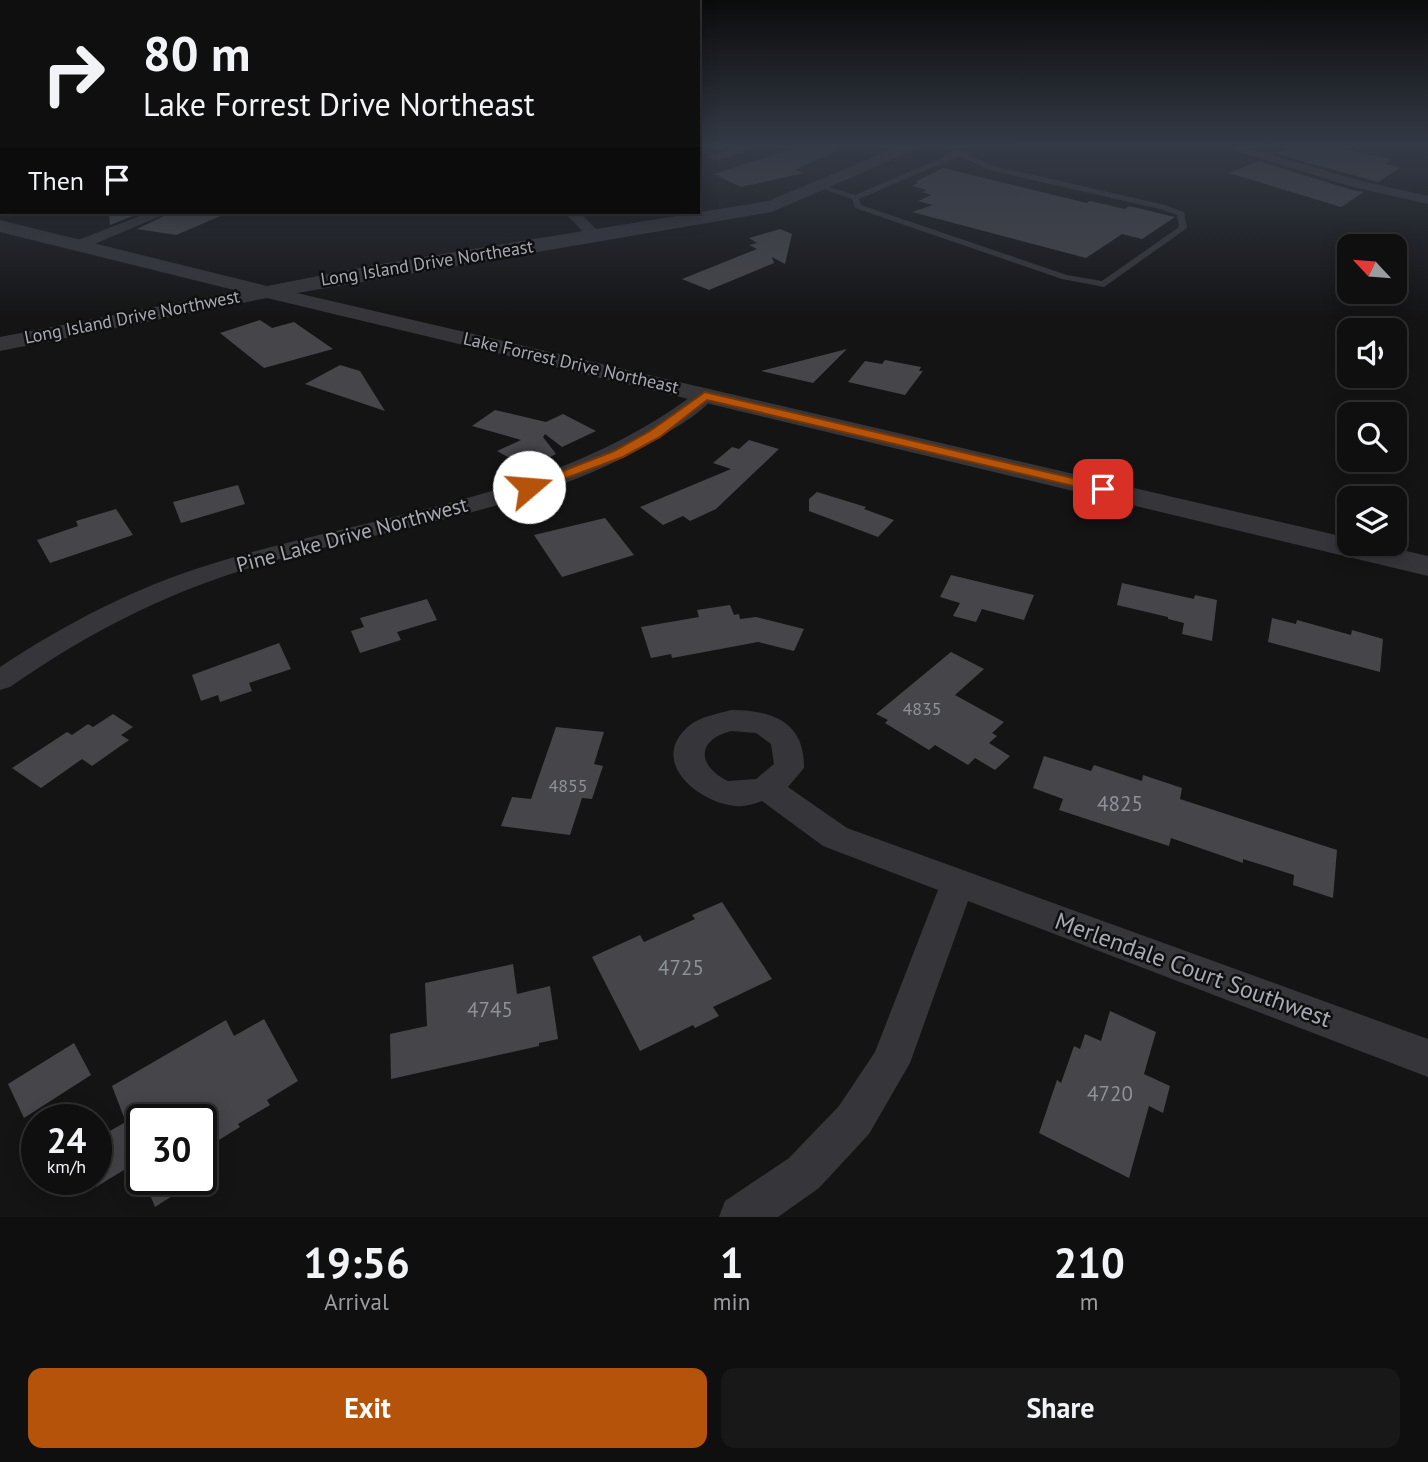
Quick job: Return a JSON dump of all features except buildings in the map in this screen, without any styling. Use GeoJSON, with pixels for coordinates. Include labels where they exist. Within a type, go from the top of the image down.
{"type":"FeatureCollection","features":[{"type":"Feature","properties":{"kind":"street","name":"Long Island Drive Northeast"},"geometry":{"type":"LineString","coordinates":[[263,291],[778,204]]}},
{"type":"Feature","properties":{"kind":"street"},"geometry":{"type":"LineString","coordinates":[[79,246],[158,214]]}},
{"type":"Feature","properties":{"kind":"street"},"geometry":{"type":"LineString","coordinates":[[573,214],[595,236]]}},
{"type":"Feature","properties":{"kind":"street","name":"Lake Forrest Drive Northeast"},"geometry":{"type":"LineString","coordinates":[[0,226],[263,291],[1428,566]]}},
{"type":"Feature","properties":{"kind":"street","name":"Long Island Drive Northwest"},"geometry":{"type":"LineString","coordinates":[[0,344],[263,291]]}},
{"type":"Feature","properties":{"kind":"street","name":"Pine Lake Drive Northwest"},"geometry":{"type":"LineString","coordinates":[[0,680],[57,643],[107,616],[179,584],[244,562],[506,495],[576,472],[619,454],[655,434],[705,395]]}},
{"type":"Feature","properties":{"kind":"street","name":"Merlendale Court Southwest"},"geometry":{"type":"LineString","coordinates":[[767,788],[835,837],[1428,1058]]}},
{"type":"Feature","properties":{"kind":"street"},"geometry":{"type":"LineString","coordinates":[[741,1217],[804,1173],[854,1120],[890,1063],[958,883]]}},
{"type":"Feature","properties":{"kind":"lane"},"geometry":{"type":"LineString","coordinates":[[857,204],[996,254],[1087,283],[1104,284],[1182,228],[1181,214],[1148,204]]}},
{"type":"Feature","properties":{"kind":"route"},"geometry":{"type":"LineString","coordinates":[[529,487],[619,454],[655,434],[705,395],[1103,489]]}}]}
